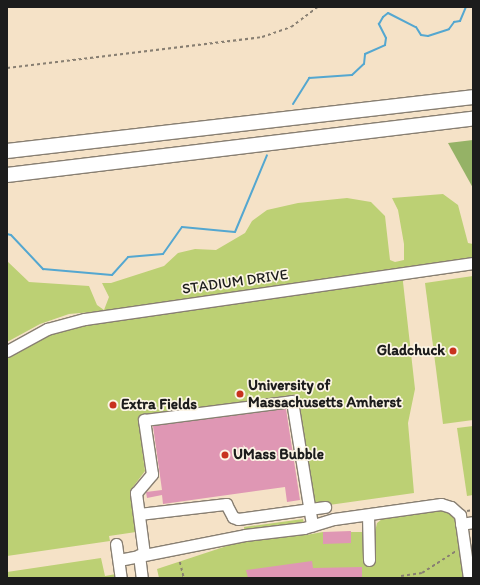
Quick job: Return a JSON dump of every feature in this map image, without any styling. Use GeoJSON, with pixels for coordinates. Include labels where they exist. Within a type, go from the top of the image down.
{"type":"FeatureCollection","features":[{"type":"Feature","properties":{"kind":"main road"},"geometry":{"type":"LineString","coordinates":[[7,151],[473,97]]}},
{"type":"Feature","properties":{"kind":"main road"},"geometry":{"type":"LineString","coordinates":[[7,174],[473,119]]}},
{"type":"Feature","properties":{"kind":"street","name":"STADIUM DRIVE"},"geometry":{"type":"LineString","coordinates":[[7,350],[47,329],[85,319],[473,263]]}},
{"type":"Feature","properties":{"kind":"street"},"geometry":{"type":"LineString","coordinates":[[142,578],[142,554],[136,493],[152,474],[144,420],[292,400],[312,525]]}},
{"type":"Feature","properties":{"kind":"street"},"geometry":{"type":"LineString","coordinates":[[139,514],[226,504],[233,517],[238,519],[325,507]]}},
{"type":"Feature","properties":{"kind":"street"},"geometry":{"type":"LineString","coordinates":[[119,560],[142,554],[441,504],[459,512],[469,578]]}},
{"type":"Feature","properties":{"kind":"street"},"geometry":{"type":"LineString","coordinates":[[368,515],[369,560]]}},
{"type":"Feature","properties":{"kind":"street"},"geometry":{"type":"LineString","coordinates":[[461,524],[473,522]]}},
{"type":"Feature","properties":{"kind":"street"},"geometry":{"type":"LineString","coordinates":[[116,544],[121,578]]}},
{"type":"Feature","properties":{"kind":"path"},"geometry":{"type":"LineString","coordinates":[[7,68],[262,37],[291,27],[318,7]]}},
{"type":"Feature","properties":{"kind":"path"},"geometry":{"type":"LineString","coordinates":[[401,576],[422,573],[465,547]]}},
{"type":"Feature","properties":{"kind":"path"},"geometry":{"type":"LineString","coordinates":[[180,562],[184,578]]}},
{"type":"Feature","properties":{"kind":"green space"},"geometry":{"type":"Polygon","coordinates":[[[473,140],[473,188],[448,143],[473,140]]]}},
{"type":"Feature","properties":{"kind":"green space"},"geometry":{"type":"Polygon","coordinates":[[[443,194],[458,205],[468,243],[473,244],[473,258],[103,311],[69,314],[40,324],[7,342],[7,261],[29,282],[89,286],[97,305],[104,310],[109,297],[102,283],[111,283],[164,266],[178,253],[195,249],[216,250],[245,233],[252,221],[267,210],[298,203],[347,198],[371,202],[385,216],[390,260],[395,262],[404,260],[404,244],[398,210],[392,198],[443,194]]]}},
{"type":"Feature","properties":{"kind":"green space","name":"Extra Fields"},"geometry":{"type":"Polygon","coordinates":[[[402,273],[415,389],[408,423],[414,493],[315,507],[298,394],[138,417],[145,471],[130,491],[136,532],[109,536],[110,541],[7,556],[7,357],[77,321],[402,273]]]}},
{"type":"Feature","properties":{"kind":"green space","name":"Gladchuck"},"geometry":{"type":"Polygon","coordinates":[[[473,276],[473,420],[443,424],[425,283],[473,276]]]}},
{"type":"Feature","properties":{"kind":"green space"},"geometry":{"type":"Polygon","coordinates":[[[473,426],[473,495],[467,496],[457,428],[473,426]]]}},
{"type":"Feature","properties":{"kind":"green space"},"geometry":{"type":"Polygon","coordinates":[[[432,509],[446,509],[456,516],[466,578],[159,578],[157,569],[245,540],[244,527],[303,519],[306,535],[323,532],[375,532],[377,523],[386,516],[432,509]]]}},
{"type":"Feature","properties":{"kind":"green space"},"geometry":{"type":"Polygon","coordinates":[[[101,558],[105,576],[116,574],[117,578],[7,578],[7,572],[101,558]]]}},
{"type":"Feature","properties":{"kind":"building","name":"UMass Bubble"},"geometry":{"type":"Polygon","coordinates":[[[286,409],[300,500],[287,502],[285,487],[163,504],[162,495],[147,498],[146,492],[162,490],[153,426],[286,409]]]}},
{"type":"Feature","properties":{"kind":"building"},"geometry":{"type":"Polygon","coordinates":[[[351,531],[351,543],[323,544],[323,532],[351,531]]]}},
{"type":"Feature","properties":{"kind":"building"},"geometry":{"type":"Polygon","coordinates":[[[312,561],[313,568],[362,567],[362,578],[248,578],[246,570],[312,561]]]}},
{"type":"Feature","properties":{"kind":"waterway"},"geometry":{"type":"LineString","coordinates":[[293,104],[309,78],[352,75],[364,64],[365,54],[385,45],[386,38],[379,24],[383,17],[388,13],[416,27],[421,35],[428,36],[449,29],[454,22],[460,21],[466,7]]}},
{"type":"Feature","properties":{"kind":"waterway"},"geometry":{"type":"LineString","coordinates":[[7,234],[11,235],[43,269],[112,275],[128,257],[163,254],[182,227],[235,232],[267,155]]}},
{"type":"Feature","properties":{"kind":"place","name":"Gladchuck"},"geometry":{"type":"Point","coordinates":[453,351]}},
{"type":"Feature","properties":{"kind":"place","name":"University of Massachusetts Amherst"},"geometry":{"type":"Point","coordinates":[240,394]}},
{"type":"Feature","properties":{"kind":"place","name":"Extra Fields"},"geometry":{"type":"Point","coordinates":[113,405]}},
{"type":"Feature","properties":{"kind":"place","name":"UMass Bubble"},"geometry":{"type":"Point","coordinates":[225,455]}}]}
